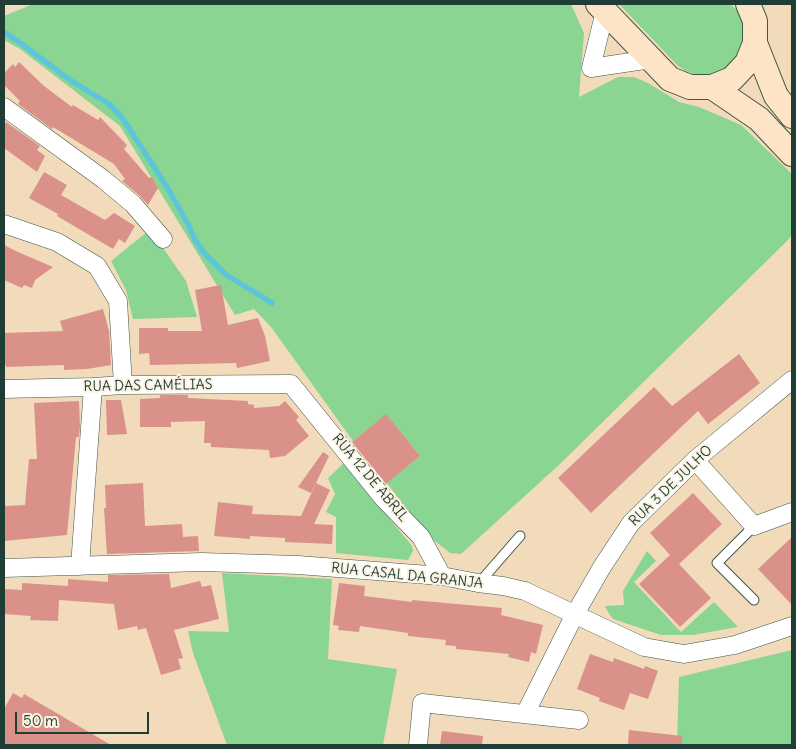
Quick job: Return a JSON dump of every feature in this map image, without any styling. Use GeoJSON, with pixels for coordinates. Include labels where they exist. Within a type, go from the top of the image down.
{"type":"FeatureCollection","features":[{"type":"Feature","properties":{"kind":"street"},"geometry":{"type":"LineString","coordinates":[[748,4],[755,22],[755,43],[776,96],[792,116]]}},
{"type":"Feature","properties":{"kind":"street"},"geometry":{"type":"LineString","coordinates":[[602,8],[670,79],[690,87],[712,87],[732,78],[747,63],[755,43]]}},
{"type":"Feature","properties":{"kind":"street"},"geometry":{"type":"LineString","coordinates":[[602,8],[591,68],[651,58]]}},
{"type":"Feature","properties":{"kind":"street"},"geometry":{"type":"LineString","coordinates":[[712,87],[759,119],[792,154]]}},
{"type":"Feature","properties":{"kind":"street"},"geometry":{"type":"LineString","coordinates":[[4,108],[103,179],[133,204],[163,239]]}},
{"type":"Feature","properties":{"kind":"street"},"geometry":{"type":"LineString","coordinates":[[4,224],[57,242],[97,266],[118,301],[123,384]]}},
{"type":"Feature","properties":{"kind":"street","name":"RUA 3 DE JULHO"},"geometry":{"type":"LineString","coordinates":[[525,714],[575,614],[602,566],[631,523],[695,460],[792,380]]}},
{"type":"Feature","properties":{"kind":"street","name":"RUA DAS CAMÉLIAS"},"geometry":{"type":"LineString","coordinates":[[4,389],[93,387],[123,384],[291,384]]}},
{"type":"Feature","properties":{"kind":"street","name":"RUA 12 DE ABRIL"},"geometry":{"type":"LineString","coordinates":[[291,384],[384,499],[420,537],[442,576]]}},
{"type":"Feature","properties":{"kind":"street"},"geometry":{"type":"LineString","coordinates":[[80,566],[93,387]]}},
{"type":"Feature","properties":{"kind":"street"},"geometry":{"type":"LineString","coordinates":[[695,460],[754,526],[792,512]]}},
{"type":"Feature","properties":{"kind":"street","name":"RUA CASAL DA GRANJA"},"geometry":{"type":"LineString","coordinates":[[4,568],[202,562],[298,565],[442,576],[525,591],[644,647],[684,654],[735,645],[792,626]]}},
{"type":"Feature","properties":{"kind":"street"},"geometry":{"type":"LineString","coordinates":[[418,745],[422,703],[579,720]]}},
{"type":"Feature","properties":{"kind":"lane"},"geometry":{"type":"LineString","coordinates":[[754,526],[718,563],[754,600]]}},
{"type":"Feature","properties":{"kind":"lane"},"geometry":{"type":"LineString","coordinates":[[478,583],[520,536]]}},
{"type":"Feature","properties":{"kind":"green space"},"geometry":{"type":"Polygon","coordinates":[[[32,4],[571,4],[584,33],[579,97],[618,77],[634,77],[648,83],[679,102],[699,107],[741,125],[792,174],[792,235],[560,464],[461,554],[450,553],[425,533],[387,483],[420,456],[386,415],[353,441],[271,327],[254,309],[235,315],[120,126],[20,49],[4,40],[4,16],[32,4]]]}},
{"type":"Feature","properties":{"kind":"green space"},"geometry":{"type":"Polygon","coordinates":[[[619,4],[730,4],[737,10],[742,19],[744,39],[737,58],[730,66],[713,74],[694,74],[678,66],[619,4]]]}},
{"type":"Feature","properties":{"kind":"green space"},"geometry":{"type":"Polygon","coordinates":[[[147,232],[161,245],[186,281],[197,317],[133,319],[126,290],[111,261],[147,232]]]}},
{"type":"Feature","properties":{"kind":"green space"},"geometry":{"type":"Polygon","coordinates":[[[344,463],[412,546],[413,551],[408,560],[336,553],[336,517],[326,512],[335,494],[328,478],[344,463]]]}},
{"type":"Feature","properties":{"kind":"green space"},"geometry":{"type":"Polygon","coordinates":[[[647,551],[656,561],[634,582],[681,632],[714,602],[738,627],[693,635],[661,635],[613,619],[605,606],[624,605],[623,591],[647,551]]]}},
{"type":"Feature","properties":{"kind":"green space"},"geometry":{"type":"Polygon","coordinates":[[[222,573],[332,579],[328,659],[397,669],[383,745],[227,745],[193,653],[188,631],[229,632],[222,573]]]}},
{"type":"Feature","properties":{"kind":"green space"},"geometry":{"type":"Polygon","coordinates":[[[792,650],[792,745],[677,745],[679,677],[792,650]]]}},
{"type":"Feature","properties":{"kind":"building"},"geometry":{"type":"Polygon","coordinates":[[[19,62],[44,86],[72,107],[73,105],[98,120],[100,117],[127,145],[124,149],[149,178],[152,177],[158,188],[148,205],[122,181],[125,179],[114,164],[53,127],[52,129],[18,104],[20,101],[4,85],[4,73],[13,64],[15,67],[19,62]]]}},
{"type":"Feature","properties":{"kind":"building"},"geometry":{"type":"Polygon","coordinates":[[[6,122],[40,146],[37,150],[45,156],[37,172],[4,148],[4,126],[6,122]]]}},
{"type":"Feature","properties":{"kind":"building"},"geometry":{"type":"Polygon","coordinates":[[[44,172],[67,185],[61,195],[105,220],[114,213],[135,226],[125,243],[119,239],[113,249],[29,198],[44,172]]]}},
{"type":"Feature","properties":{"kind":"building"},"geometry":{"type":"Polygon","coordinates":[[[4,245],[53,267],[35,280],[32,288],[24,285],[22,288],[4,280],[4,245]]]}},
{"type":"Feature","properties":{"kind":"building"},"geometry":{"type":"Polygon","coordinates":[[[221,285],[228,325],[258,318],[265,336],[270,361],[237,368],[236,363],[150,365],[149,353],[139,354],[139,328],[168,328],[168,331],[202,331],[195,290],[221,285]]]}},
{"type":"Feature","properties":{"kind":"building"},"geometry":{"type":"Polygon","coordinates":[[[103,309],[109,331],[111,365],[64,370],[64,365],[4,366],[4,333],[63,331],[60,321],[103,309]]]}},
{"type":"Feature","properties":{"kind":"building"},"geometry":{"type":"Polygon","coordinates":[[[739,354],[760,383],[708,424],[698,411],[591,513],[558,478],[654,387],[672,406],[739,354]]]}},
{"type":"Feature","properties":{"kind":"building"},"geometry":{"type":"Polygon","coordinates":[[[160,395],[188,395],[188,398],[248,401],[248,404],[254,405],[254,408],[279,406],[285,401],[299,417],[296,420],[309,436],[285,456],[270,458],[269,450],[211,447],[211,443],[204,443],[205,421],[171,422],[171,427],[140,427],[140,399],[160,398],[160,395]]]}},
{"type":"Feature","properties":{"kind":"building"},"geometry":{"type":"Polygon","coordinates":[[[106,400],[121,400],[127,434],[107,435],[106,400]]]}},
{"type":"Feature","properties":{"kind":"building"},"geometry":{"type":"Polygon","coordinates":[[[79,401],[80,426],[79,437],[76,437],[67,535],[4,541],[4,506],[25,505],[29,459],[37,459],[34,403],[79,401]]]}},
{"type":"Feature","properties":{"kind":"building"},"geometry":{"type":"Polygon","coordinates":[[[386,414],[420,456],[386,484],[352,442],[386,414]]]}},
{"type":"Feature","properties":{"kind":"building"},"geometry":{"type":"Polygon","coordinates":[[[323,452],[329,456],[311,493],[298,487],[323,452]]]}},
{"type":"Feature","properties":{"kind":"building"},"geometry":{"type":"Polygon","coordinates":[[[143,483],[145,526],[182,524],[183,537],[198,536],[199,551],[107,554],[104,508],[106,508],[105,485],[143,483]]]}},
{"type":"Feature","properties":{"kind":"building"},"geometry":{"type":"Polygon","coordinates":[[[316,483],[330,490],[314,524],[333,525],[332,544],[285,542],[285,538],[250,536],[250,539],[214,536],[218,502],[253,506],[252,514],[301,516],[316,483]]]}},
{"type":"Feature","properties":{"kind":"building"},"geometry":{"type":"Polygon","coordinates":[[[693,493],[722,524],[679,564],[711,598],[680,627],[639,584],[670,555],[650,533],[693,493]]]}},
{"type":"Feature","properties":{"kind":"building"},"geometry":{"type":"Polygon","coordinates":[[[792,537],[792,605],[758,569],[792,537]]]}},
{"type":"Feature","properties":{"kind":"building"},"geometry":{"type":"Polygon","coordinates":[[[169,574],[171,588],[200,581],[202,587],[211,585],[219,619],[174,630],[183,658],[178,659],[181,669],[161,675],[146,628],[138,630],[137,626],[118,630],[114,604],[59,600],[58,621],[30,620],[31,616],[4,614],[4,589],[22,590],[22,583],[68,586],[68,579],[108,582],[108,575],[169,574]]]}},
{"type":"Feature","properties":{"kind":"building"},"geometry":{"type":"Polygon","coordinates":[[[339,583],[365,586],[364,596],[412,602],[412,600],[502,608],[501,615],[543,625],[536,654],[531,652],[529,662],[508,657],[509,654],[456,649],[456,646],[445,645],[446,640],[408,636],[408,633],[360,626],[359,632],[338,630],[339,626],[333,625],[339,583]]]}},
{"type":"Feature","properties":{"kind":"building"},"geometry":{"type":"Polygon","coordinates":[[[590,654],[613,662],[614,658],[644,669],[645,666],[658,671],[648,699],[630,693],[624,710],[599,701],[600,698],[577,689],[590,654]]]}},
{"type":"Feature","properties":{"kind":"building"},"geometry":{"type":"Polygon","coordinates":[[[13,693],[22,698],[24,694],[111,745],[4,745],[4,709],[13,693]]]}},
{"type":"Feature","properties":{"kind":"building"},"geometry":{"type":"Polygon","coordinates":[[[629,730],[682,736],[682,745],[628,745],[629,730]]]}},
{"type":"Feature","properties":{"kind":"building"},"geometry":{"type":"Polygon","coordinates":[[[442,731],[483,736],[482,745],[440,745],[442,731]]]}},
{"type":"Feature","properties":{"kind":"waterway"},"geometry":{"type":"LineString","coordinates":[[4,32],[70,80],[109,104],[123,119],[167,187],[195,240],[205,254],[225,274],[272,303]]}}]}
